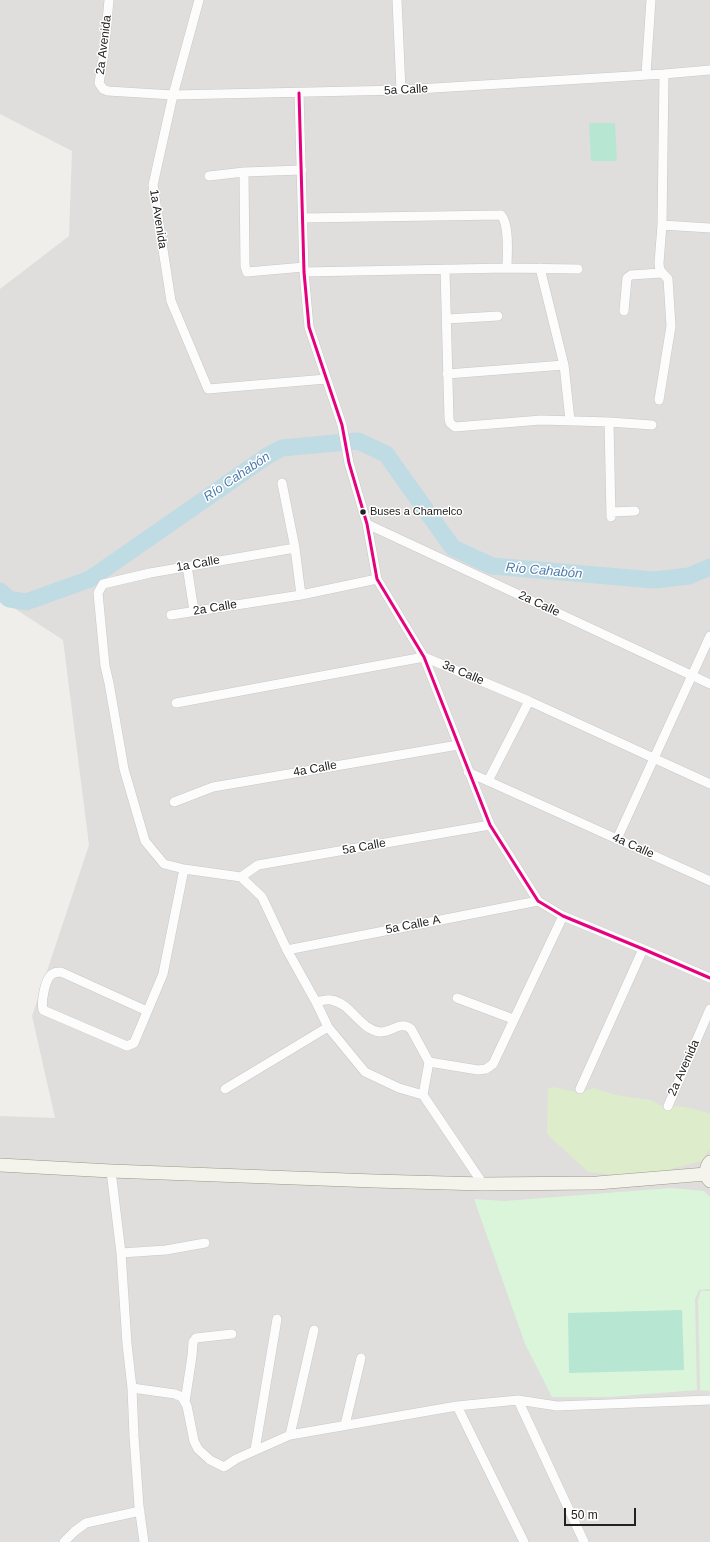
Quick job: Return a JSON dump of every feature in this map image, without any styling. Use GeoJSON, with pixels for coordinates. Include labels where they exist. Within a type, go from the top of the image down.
{"type":"FeatureCollection","features":[{"type":"Feature","properties":{"kind":"main road"},"geometry":{"type":"LineString","coordinates":[[0,1165],[111,1171],[483,1184],[597,1183],[709,1173]]}},
{"type":"Feature","properties":{"kind":"street","name":"2a Avenida"},"geometry":{"type":"LineString","coordinates":[[103,90],[99,83],[104,53],[109,0]]}},
{"type":"Feature","properties":{"kind":"street","name":"1a Avenida"},"geometry":{"type":"LineString","coordinates":[[199,0],[173,95],[153,186],[171,301],[208,389],[326,379]]}},
{"type":"Feature","properties":{"kind":"street"},"geometry":{"type":"LineString","coordinates":[[398,0],[401,90]]}},
{"type":"Feature","properties":{"kind":"street"},"geometry":{"type":"LineString","coordinates":[[646,74],[651,0]]}},
{"type":"Feature","properties":{"kind":"street","name":"5a Calle"},"geometry":{"type":"LineString","coordinates":[[103,90],[173,95],[401,90],[710,70]]}},
{"type":"Feature","properties":{"kind":"street"},"geometry":{"type":"LineString","coordinates":[[659,400],[671,326],[670,288],[668,279],[659,269],[662,225],[664,74]]}},
{"type":"Feature","properties":{"kind":"street"},"geometry":{"type":"LineString","coordinates":[[299,93],[304,269],[309,327],[342,425],[349,463],[367,524],[377,579],[424,657],[490,825],[538,901],[563,916],[643,948],[710,978]]}},
{"type":"Feature","properties":{"kind":"street"},"geometry":{"type":"LineString","coordinates":[[209,176],[244,172],[302,170]]}},
{"type":"Feature","properties":{"kind":"street"},"geometry":{"type":"LineString","coordinates":[[244,172],[245,270],[247,272],[304,269],[578,269]]}},
{"type":"Feature","properties":{"kind":"street"},"geometry":{"type":"LineString","coordinates":[[303,218],[502,214],[505,219],[506,226],[507,268]]}},
{"type":"Feature","properties":{"kind":"street"},"geometry":{"type":"LineString","coordinates":[[662,225],[710,228]]}},
{"type":"Feature","properties":{"kind":"street"},"geometry":{"type":"LineString","coordinates":[[540,268],[564,365],[570,420]]}},
{"type":"Feature","properties":{"kind":"street"},"geometry":{"type":"LineString","coordinates":[[445,270],[448,418],[450,423],[455,427],[541,420],[570,420],[652,425]]}},
{"type":"Feature","properties":{"kind":"street"},"geometry":{"type":"LineString","coordinates":[[624,311],[628,276],[661,273]]}},
{"type":"Feature","properties":{"kind":"street"},"geometry":{"type":"LineString","coordinates":[[447,319],[498,316]]}},
{"type":"Feature","properties":{"kind":"street"},"geometry":{"type":"LineString","coordinates":[[447,374],[564,365]]}},
{"type":"Feature","properties":{"kind":"street"},"geometry":{"type":"LineString","coordinates":[[609,422],[612,515],[636,511]]}},
{"type":"Feature","properties":{"kind":"street"},"geometry":{"type":"LineString","coordinates":[[282,483],[301,595]]}},
{"type":"Feature","properties":{"kind":"street","name":"2a Calle"},"geometry":{"type":"LineString","coordinates":[[367,524],[710,684]]}},
{"type":"Feature","properties":{"kind":"street","name":"1a Calle"},"geometry":{"type":"LineString","coordinates":[[184,869],[164,864],[145,841],[124,769],[105,666],[98,593],[103,584],[150,573],[294,548]]}},
{"type":"Feature","properties":{"kind":"street"},"geometry":{"type":"LineString","coordinates":[[187,566],[194,612]]}},
{"type":"Feature","properties":{"kind":"street","name":"2a Calle"},"geometry":{"type":"LineString","coordinates":[[171,615],[301,595],[377,579]]}},
{"type":"Feature","properties":{"kind":"street"},"geometry":{"type":"LineString","coordinates":[[617,839],[693,676],[710,636]]}},
{"type":"Feature","properties":{"kind":"street"},"geometry":{"type":"LineString","coordinates":[[176,702],[424,657]]}},
{"type":"Feature","properties":{"kind":"street","name":"3a Calle"},"geometry":{"type":"LineString","coordinates":[[424,657],[529,701],[710,784]]}},
{"type":"Feature","properties":{"kind":"street"},"geometry":{"type":"LineString","coordinates":[[488,781],[529,701]]}},
{"type":"Feature","properties":{"kind":"street","name":"4a Calle"},"geometry":{"type":"LineString","coordinates":[[174,802],[213,787],[458,744]]}},
{"type":"Feature","properties":{"kind":"street","name":"4a Calle"},"geometry":{"type":"LineString","coordinates":[[468,772],[710,881]]}},
{"type":"Feature","properties":{"kind":"street","name":"5a Calle"},"geometry":{"type":"LineString","coordinates":[[241,877],[258,865],[490,825]]}},
{"type":"Feature","properties":{"kind":"street"},"geometry":{"type":"LineString","coordinates":[[147,1011],[61,972],[54,973],[50,976],[41,1004],[43,1010],[127,1046],[134,1043],[147,1011],[162,974],[184,869],[241,877],[262,897],[287,950],[328,1027],[365,1072],[399,1088],[423,1095],[483,1184]]}},
{"type":"Feature","properties":{"kind":"street","name":"5a Calle A"},"geometry":{"type":"LineString","coordinates":[[287,950],[538,901]]}},
{"type":"Feature","properties":{"kind":"street"},"geometry":{"type":"LineString","coordinates":[[428,1062],[478,1070],[486,1069],[493,1064],[563,916]]}},
{"type":"Feature","properties":{"kind":"street"},"geometry":{"type":"LineString","coordinates":[[580,1089],[643,948]]}},
{"type":"Feature","properties":{"kind":"street"},"geometry":{"type":"LineString","coordinates":[[457,998],[513,1019]]}},
{"type":"Feature","properties":{"kind":"street"},"geometry":{"type":"LineString","coordinates":[[316,1002],[332,1000],[343,1006],[369,1028],[381,1032],[402,1025],[408,1026],[428,1062],[423,1095]]}},
{"type":"Feature","properties":{"kind":"street","name":"2a Avenida"},"geometry":{"type":"LineString","coordinates":[[668,1106],[710,1009]]}},
{"type":"Feature","properties":{"kind":"street"},"geometry":{"type":"LineString","coordinates":[[225,1089],[328,1027]]}},
{"type":"Feature","properties":{"kind":"street"},"geometry":{"type":"LineString","coordinates":[[111,1171],[121,1253],[127,1344],[132,1388],[134,1436],[144,1542]]}},
{"type":"Feature","properties":{"kind":"street"},"geometry":{"type":"LineString","coordinates":[[121,1253],[166,1250],[205,1243]]}},
{"type":"Feature","properties":{"kind":"street"},"geometry":{"type":"LineString","coordinates":[[255,1450],[276,1319]]}},
{"type":"Feature","properties":{"kind":"street"},"geometry":{"type":"LineString","coordinates":[[290,1435],[314,1330]]}},
{"type":"Feature","properties":{"kind":"street"},"geometry":{"type":"LineString","coordinates":[[185,1402],[193,1342],[196,1338],[232,1334]]}},
{"type":"Feature","properties":{"kind":"street"},"geometry":{"type":"LineString","coordinates":[[346,1424],[361,1358]]}},
{"type":"Feature","properties":{"kind":"street"},"geometry":{"type":"LineString","coordinates":[[132,1388],[175,1394],[182,1397],[185,1402],[194,1441],[204,1456],[224,1467],[236,1459],[290,1435],[346,1424],[457,1406],[518,1400],[557,1406],[710,1400]]}},
{"type":"Feature","properties":{"kind":"street"},"geometry":{"type":"LineString","coordinates":[[518,1400],[584,1542]]}},
{"type":"Feature","properties":{"kind":"street"},"geometry":{"type":"LineString","coordinates":[[457,1406],[524,1542]]}},
{"type":"Feature","properties":{"kind":"street"},"geometry":{"type":"LineString","coordinates":[[64,1542],[86,1523],[140,1511]]}},
{"type":"Feature","properties":{"kind":"shaded area"},"geometry":{"type":"Polygon","coordinates":[[[0,0],[710,0],[710,1542],[0,1542],[0,1116],[55,1118],[32,1016],[89,845],[63,640],[0,599],[0,289],[69,236],[72,151],[0,114],[0,0]]]}},
{"type":"Feature","properties":{"kind":"green space"},"geometry":{"type":"Polygon","coordinates":[[[589,123],[615,123],[617,161],[591,161],[589,123]]]}},
{"type":"Feature","properties":{"kind":"green space"},"geometry":{"type":"Polygon","coordinates":[[[553,1087],[571,1091],[584,1091],[594,1088],[615,1095],[651,1100],[665,1108],[682,1107],[710,1114],[710,1149],[701,1161],[660,1172],[618,1175],[588,1172],[547,1134],[548,1089],[553,1087]]]}},
{"type":"Feature","properties":{"kind":"green space"},"geometry":{"type":"Polygon","coordinates":[[[671,1188],[704,1191],[710,1197],[710,1289],[699,1290],[695,1299],[697,1390],[609,1397],[552,1397],[525,1344],[474,1199],[504,1201],[671,1188]]]}},
{"type":"Feature","properties":{"kind":"green space"},"geometry":{"type":"Polygon","coordinates":[[[701,1291],[710,1291],[710,1391],[700,1390],[698,1299],[701,1291]]]}},
{"type":"Feature","properties":{"kind":"green space"},"geometry":{"type":"Polygon","coordinates":[[[682,1310],[684,1370],[569,1373],[568,1313],[682,1310]]]}},
{"type":"Feature","properties":{"kind":"waterway","name":"Río Cahabón"},"geometry":{"type":"LineString","coordinates":[[0,591],[9,599],[26,602],[90,579],[267,456],[282,448],[358,441],[386,454],[453,548],[492,566],[654,580],[689,576],[710,567]]}},
{"type":"Feature","properties":{"kind":"transit line"},"geometry":{"type":"LineString","coordinates":[[299,93],[304,272],[309,327],[342,425],[349,463],[367,524],[377,579],[424,657],[490,825],[538,901],[563,916],[710,978]]}},
{"type":"Feature","properties":{"kind":"place","name":"Buses a Chamelco"},"geometry":{"type":"Point","coordinates":[363,512]}}]}
